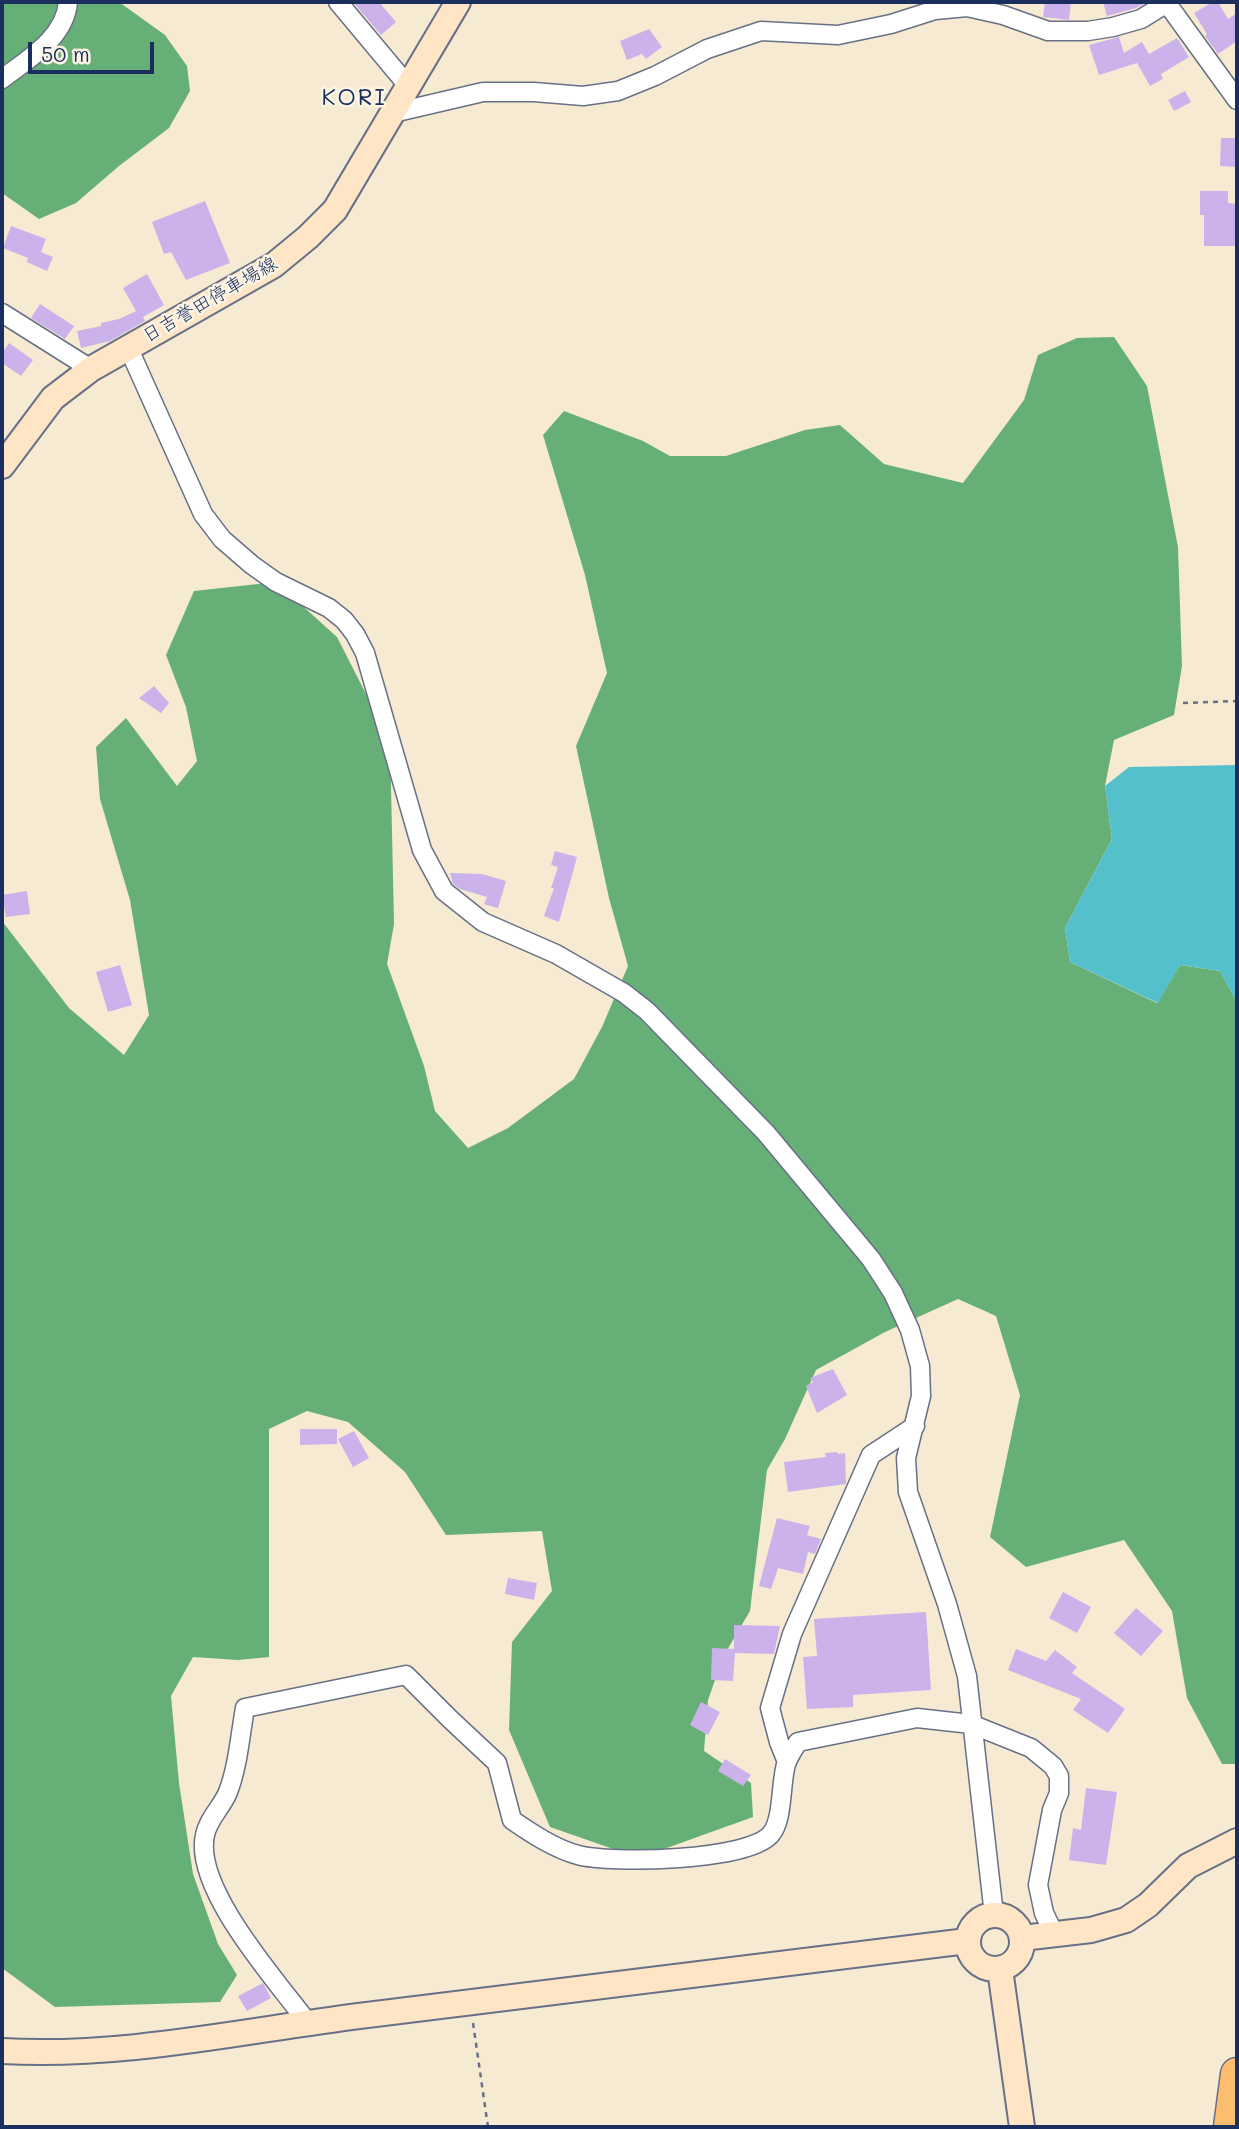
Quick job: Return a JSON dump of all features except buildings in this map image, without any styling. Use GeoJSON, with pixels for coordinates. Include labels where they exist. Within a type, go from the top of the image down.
{"type":"FeatureCollection","features":[{"type":"Feature","properties":{"kind":"highway"},"geometry":{"type":"LineString","coordinates":[[1230,2127],[1237,2074]]}},
{"type":"Feature","properties":{"kind":"street"},"geometry":{"type":"LineString","coordinates":[[2,79],[50,41],[67,12],[68,2]]}},
{"type":"Feature","properties":{"kind":"street"},"geometry":{"type":"LineString","coordinates":[[338,2],[408,87]]}},
{"type":"Feature","properties":{"kind":"street","name":"日吉誉田停車場線"},"geometry":{"type":"LineString","coordinates":[[2,466],[53,398],[91,369],[274,265],[335,210],[458,2]]}},
{"type":"Feature","properties":{"kind":"street"},"geometry":{"type":"LineString","coordinates":[[393,113],[483,92],[583,96],[618,90],[655,76],[707,49],[761,31],[838,35],[891,24],[935,10],[967,7],[1003,15],[1048,31],[1088,31],[1140,19],[1166,2],[1237,100]]}},
{"type":"Feature","properties":{"kind":"street"},"geometry":{"type":"LineString","coordinates":[[2,313],[91,369]]}},
{"type":"Feature","properties":{"kind":"street"},"geometry":{"type":"LineString","coordinates":[[128,347],[203,514],[222,539],[276,582],[329,608],[344,620],[355,634],[365,653],[422,850],[444,891],[483,922],[556,954],[624,993],[647,1011],[766,1133],[871,1259],[893,1293],[910,1330],[920,1366],[922,1396],[906,1458],[908,1492],[958,1639],[967,1676],[994,1915]]}},
{"type":"Feature","properties":{"kind":"street"},"geometry":{"type":"LineString","coordinates":[[787,1762],[770,1708],[792,1634],[871,1455],[915,1426]]}},
{"type":"Feature","properties":{"kind":"street"},"geometry":{"type":"LineString","coordinates":[[308,2023],[245,1939],[219,1898],[202,1853],[205,1832],[228,1793],[245,1708],[406,1675],[497,1763],[512,1820],[536,1836],[575,1855],[598,1859],[699,1857],[750,1848],[772,1834],[787,1762],[798,1742],[917,1718],[971,1724],[1031,1748],[1053,1766],[1059,1776],[1059,1793],[1052,1810],[1038,1885],[1044,1913],[1055,1936]]}},
{"type":"Feature","properties":{"kind":"street"},"geometry":{"type":"LineString","coordinates":[[1022,1938],[1091,1930],[1126,1920],[1148,1905],[1188,1866],[1237,1841]]}},
{"type":"Feature","properties":{"kind":"street"},"geometry":{"type":"LineString","coordinates":[[994,1915],[1013,1921],[1022,1938],[1019,1956],[1013,1963],[1000,1969],[986,1968],[978,1964],[972,1958],[967,1941],[973,1925],[980,1919],[994,1915]]}},
{"type":"Feature","properties":{"kind":"street"},"geometry":{"type":"LineString","coordinates":[[2,2051],[35,2053],[140,2046],[967,1941]]}},
{"type":"Feature","properties":{"kind":"street"},"geometry":{"type":"LineString","coordinates":[[1000,1969],[1022,2127]]}},
{"type":"Feature","properties":{"kind":"path"},"geometry":{"type":"LineString","coordinates":[[1183,703],[1237,701]]}},
{"type":"Feature","properties":{"kind":"path"},"geometry":{"type":"LineString","coordinates":[[471,2002],[488,2127]]}},
{"type":"Feature","properties":{"kind":"green space"},"geometry":{"type":"Polygon","coordinates":[[[2,2],[119,2],[165,35],[187,66],[190,91],[169,128],[76,203],[39,219],[2,193],[2,2]]]}},
{"type":"Feature","properties":{"kind":"green space"},"geometry":{"type":"Polygon","coordinates":[[[1114,337],[1147,386],[1178,547],[1182,666],[1174,715],[1114,740],[1105,786],[1112,839],[1065,928],[1070,962],[1157,1003],[1180,965],[1220,971],[1237,1002],[1237,1764],[1222,1764],[1187,1698],[1172,1611],[1124,1540],[1026,1567],[990,1537],[1020,1395],[996,1316],[958,1299],[885,1332],[816,1370],[785,1439],[767,1470],[750,1611],[723,1657],[708,1700],[704,1751],[751,1783],[753,1817],[639,1858],[550,1827],[509,1730],[512,1642],[552,1591],[542,1531],[446,1535],[405,1472],[348,1422],[307,1411],[269,1429],[269,1657],[238,1660],[193,1657],[171,1696],[179,1783],[193,1874],[218,1944],[237,1975],[220,2002],[55,2007],[2,1968],[2,921],[69,1008],[124,1055],[149,1015],[130,900],[100,799],[96,747],[126,718],[177,786],[197,761],[186,707],[166,655],[194,591],[276,582],[337,637],[390,741],[394,924],[387,964],[424,1066],[435,1111],[468,1148],[508,1128],[574,1079],[602,1027],[628,966],[609,898],[576,746],[607,673],[585,575],[543,435],[564,411],[643,441],[670,456],[726,456],[805,430],[840,425],[884,464],[963,483],[1024,400],[1038,355],[1077,338],[1114,337]]]}},
{"type":"Feature","properties":{"kind":"water"},"geometry":{"type":"Polygon","coordinates":[[[1237,765],[1237,1002],[1220,971],[1180,965],[1158,1003],[1070,962],[1065,928],[1112,839],[1105,786],[1129,767],[1237,765]]]}},
{"type":"Feature","properties":{"kind":"district","name":"KORI"},"geometry":{"type":"Point","coordinates":[354,98]}}]}
